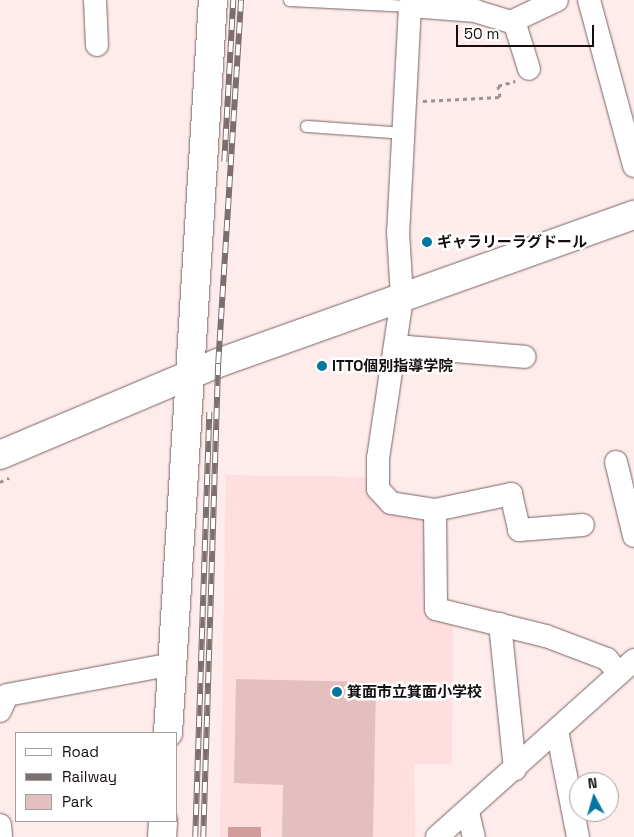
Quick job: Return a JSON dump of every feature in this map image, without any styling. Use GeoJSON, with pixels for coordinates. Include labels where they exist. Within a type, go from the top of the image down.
{"type":"FeatureCollection","features":[{"type":"Feature","properties":{"kind":"street"},"geometry":{"type":"LineString","coordinates":[[95,0],[97,45]]}},
{"type":"Feature","properties":{"kind":"street"},"geometry":{"type":"LineString","coordinates":[[168,732],[188,377],[213,0]]}},
{"type":"Feature","properties":{"kind":"street"},"geometry":{"type":"LineString","coordinates":[[557,0],[514,21],[476,11],[410,3],[398,232],[402,298],[378,458],[378,489],[390,504],[435,510],[511,494],[519,530],[583,525]]}},
{"type":"Feature","properties":{"kind":"street"},"geometry":{"type":"LineString","coordinates":[[589,0],[634,166]]}},
{"type":"Feature","properties":{"kind":"street"},"geometry":{"type":"LineString","coordinates":[[514,21],[530,69]]}},
{"type":"Feature","properties":{"kind":"street"},"geometry":{"type":"LineString","coordinates":[[8,465],[188,377],[634,215]]}},
{"type":"Feature","properties":{"kind":"street"},"geometry":{"type":"LineString","coordinates":[[395,346],[526,357]]}},
{"type":"Feature","properties":{"kind":"street"},"geometry":{"type":"LineString","coordinates":[[616,462],[634,536]]}},
{"type":"Feature","properties":{"kind":"street"},"geometry":{"type":"LineString","coordinates":[[435,510],[436,609],[500,624],[626,667],[468,812],[437,837]]}},
{"type":"Feature","properties":{"kind":"street"},"geometry":{"type":"LineString","coordinates":[[500,624],[515,769]]}},
{"type":"Feature","properties":{"kind":"street"},"geometry":{"type":"LineString","coordinates":[[0,712],[7,695],[172,664]]}},
{"type":"Feature","properties":{"kind":"street"},"geometry":{"type":"LineString","coordinates":[[557,730],[578,837]]}},
{"type":"Feature","properties":{"kind":"street"},"geometry":{"type":"LineString","coordinates":[[468,812],[474,837]]}},
{"type":"Feature","properties":{"kind":"street"},"geometry":{"type":"LineString","coordinates":[[162,837],[163,822]]}},
{"type":"Feature","properties":{"kind":"street"},"geometry":{"type":"LineString","coordinates":[[0,825],[1,837]]}},
{"type":"Feature","properties":{"kind":"lane"},"geometry":{"type":"LineString","coordinates":[[289,0],[410,3]]}},
{"type":"Feature","properties":{"kind":"lane"},"geometry":{"type":"LineString","coordinates":[[306,126],[403,133]]}},
{"type":"Feature","properties":{"kind":"path"},"geometry":{"type":"LineString","coordinates":[[405,102],[500,97],[498,86],[525,79],[530,69]]}},
{"type":"Feature","properties":{"kind":"path"},"geometry":{"type":"LineString","coordinates":[[0,482],[8,465]]}},
{"type":"Feature","properties":{"kind":"shaded area","name":"箕面市立箕面小学校"},"geometry":{"type":"Polygon","coordinates":[[[226,475],[368,477],[426,517],[429,616],[453,620],[452,764],[414,764],[415,837],[220,837],[226,475]]]}},
{"type":"Feature","properties":{"kind":"shaded area"},"geometry":{"type":"Polygon","coordinates":[[[228,827],[261,827],[261,837],[228,837],[228,827]]]}},
{"type":"Feature","properties":{"kind":"green space"},"geometry":{"type":"Polygon","coordinates":[[[236,679],[376,682],[373,837],[282,837],[283,785],[234,783],[236,679]]]}},
{"type":"Feature","properties":{"kind":"railway"},"geometry":{"type":"LineString","coordinates":[[224,162],[233,0]]}},
{"type":"Feature","properties":{"kind":"railway"},"geometry":{"type":"LineString","coordinates":[[203,837],[218,363],[241,0]]}},
{"type":"Feature","properties":{"kind":"railway"},"geometry":{"type":"LineString","coordinates":[[195,837],[209,412]]}},
{"type":"Feature","properties":{"kind":"place","name":"ギャラリーラグドール"},"geometry":{"type":"Point","coordinates":[427,242]}},
{"type":"Feature","properties":{"kind":"place","name":"ITTO個別指導学院"},"geometry":{"type":"Point","coordinates":[322,366]}},
{"type":"Feature","properties":{"kind":"place","name":"箕面市立箕面小学校"},"geometry":{"type":"Point","coordinates":[337,692]}}]}
